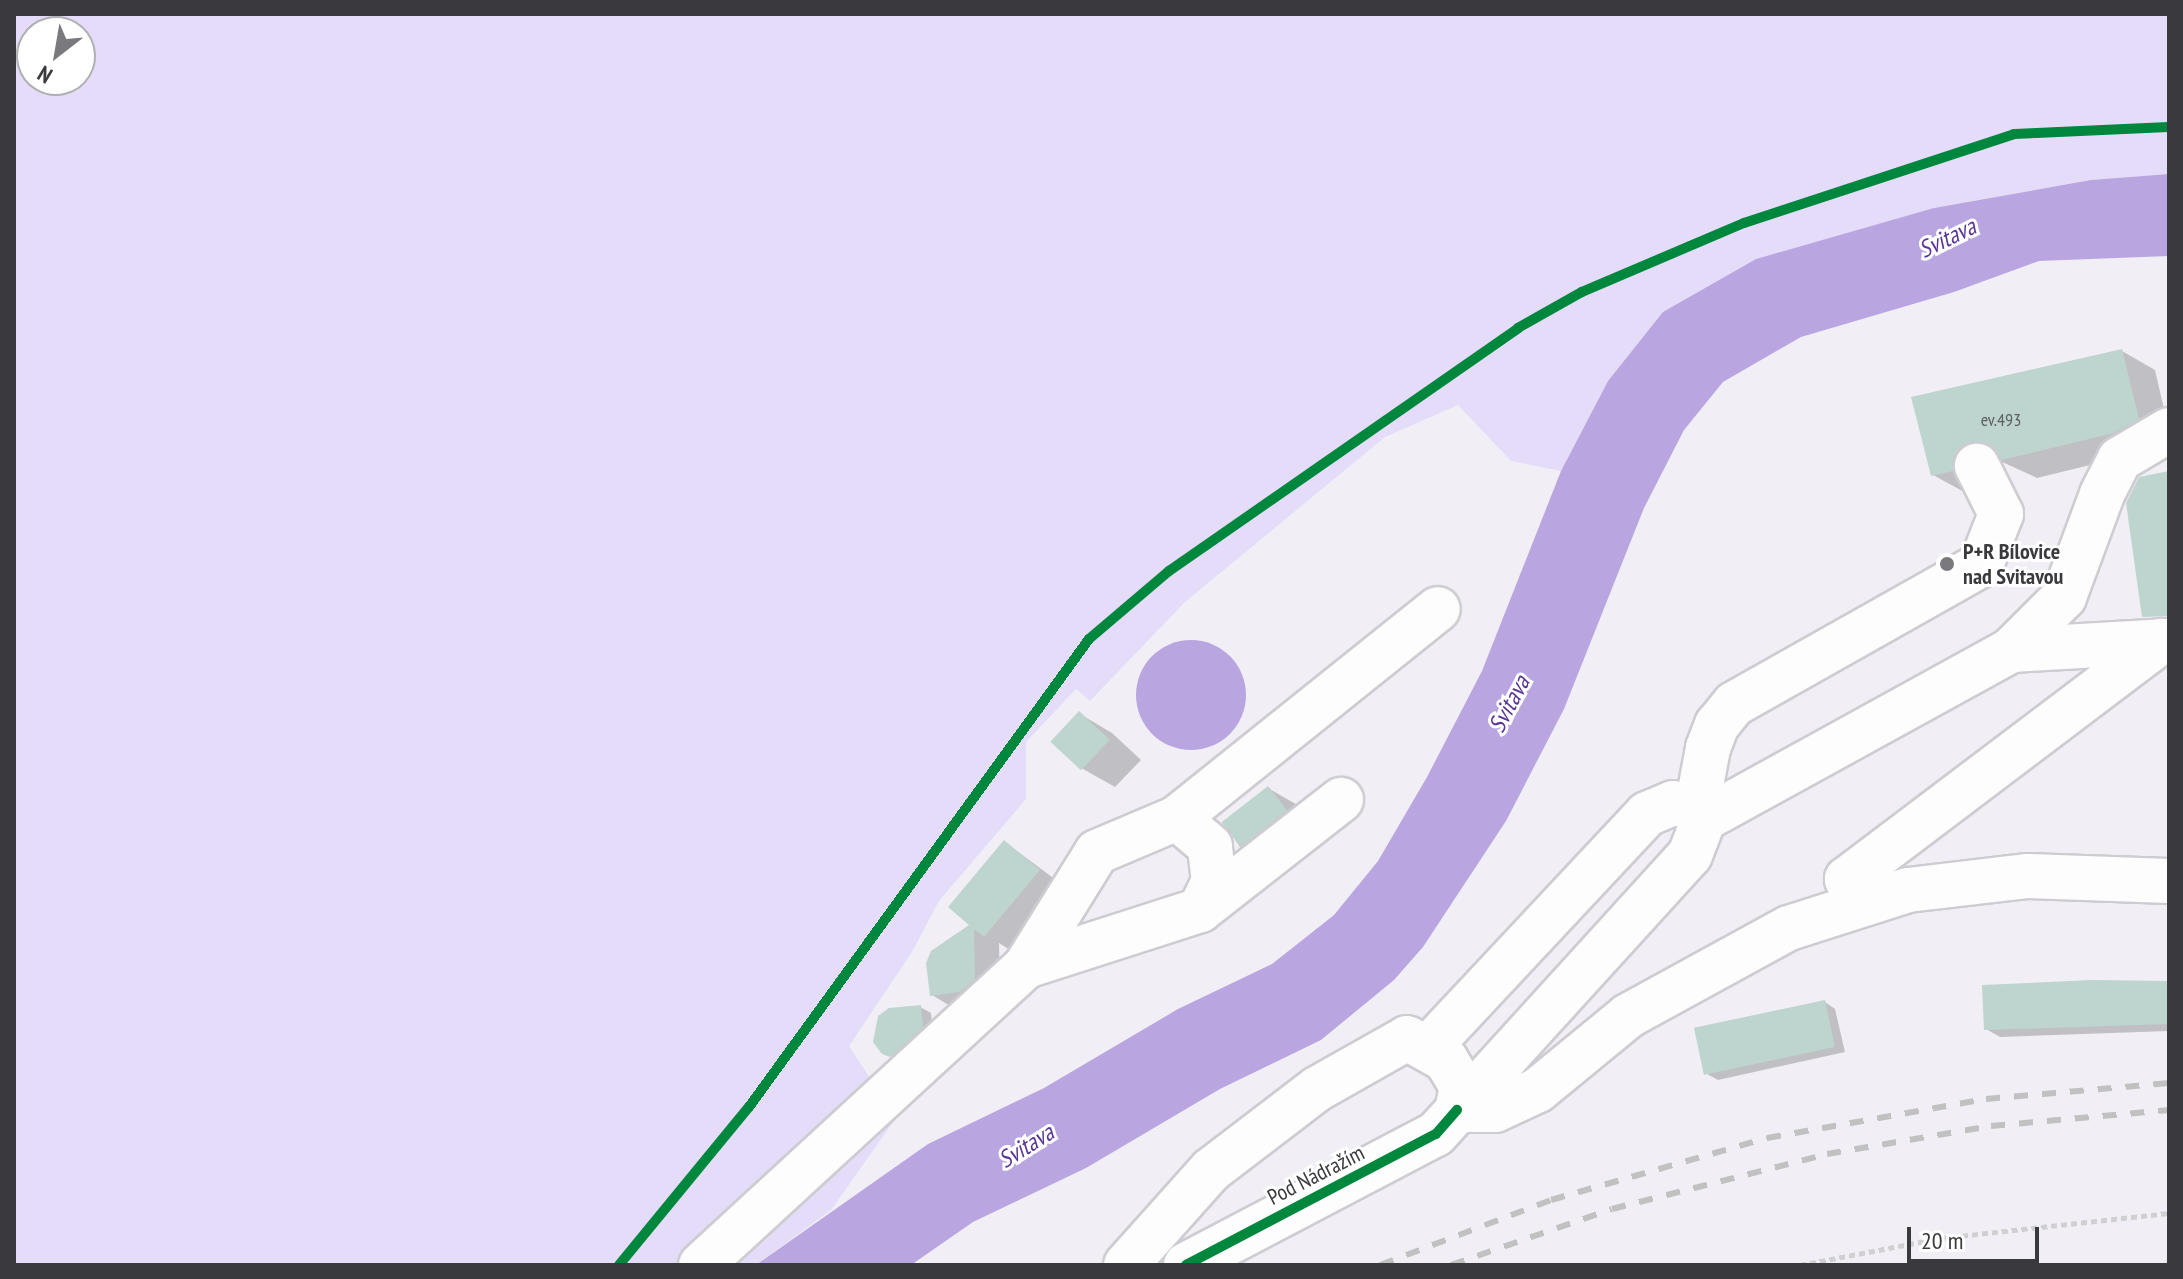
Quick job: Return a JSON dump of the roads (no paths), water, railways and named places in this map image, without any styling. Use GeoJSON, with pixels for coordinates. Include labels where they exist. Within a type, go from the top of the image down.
{"type":"FeatureCollection","features":[{"type":"Feature","properties":{"kind":"street"},"geometry":{"type":"LineString","coordinates":[[1428,1048],[1647,814],[1673,803],[1701,813],[2011,650],[2064,597],[2120,459],[2169,430]]}},
{"type":"Feature","properties":{"kind":"street","name":"Pod Nádražím"},"geometry":{"type":"LineString","coordinates":[[1186,1265],[1436,1134],[1690,855],[1701,813],[1708,748],[1717,725],[1734,704],[1981,565],[2001,514],[1977,466]]}},
{"type":"Feature","properties":{"kind":"street"},"geometry":{"type":"LineString","coordinates":[[701,1265],[1026,966],[1097,852],[1177,818],[1438,609]]}},
{"type":"Feature","properties":{"kind":"street"},"geometry":{"type":"LineString","coordinates":[[2011,650],[2166,641]]}},
{"type":"Feature","properties":{"kind":"street"},"geometry":{"type":"LineString","coordinates":[[1860,905],[1847,879],[2166,641]]}},
{"type":"Feature","properties":{"kind":"street"},"geometry":{"type":"LineString","coordinates":[[1026,966],[1200,910],[1341,800]]}},
{"type":"Feature","properties":{"kind":"street"},"geometry":{"type":"LineString","coordinates":[[1177,818],[1210,846],[1214,881],[1200,910]]}},
{"type":"Feature","properties":{"kind":"street"},"geometry":{"type":"LineString","coordinates":[[1126,1265],[1211,1170],[1317,1089],[1407,1038],[1446,1060],[1462,1087],[1457,1110],[1495,1110],[1538,1090],[1628,1016],[1789,928],[1908,890],[2028,876],[2169,881]]}},
{"type":"Feature","properties":{"kind":"water","name":"Svitava"},"geometry":{"type":"Polygon","coordinates":[[[2169,174],[2169,256],[2039,261],[1954,292],[1801,337],[1723,382],[1684,430],[1644,508],[1564,709],[1506,821],[1423,947],[1394,980],[1321,1040],[1220,1089],[1086,1168],[973,1222],[911,1265],[756,1265],[928,1144],[1044,1088],[1178,1009],[1272,964],[1334,915],[1378,861],[1427,777],[1482,671],[1561,471],[1608,381],[1663,312],[1756,259],[1934,208],[2091,180],[2169,174]]]}},
{"type":"Feature","properties":{"kind":"water"},"geometry":{"type":"Polygon","coordinates":[[[1191,640],[1212,645],[1230,656],[1241,674],[1246,695],[1241,716],[1230,734],[1212,745],[1191,750],[1170,745],[1152,734],[1141,716],[1136,695],[1141,674],[1152,656],[1170,645],[1191,640]]]}},
{"type":"Feature","properties":{"kind":"railway"},"geometry":{"type":"LineString","coordinates":[[1380,1265],[1551,1200],[1767,1138],[1986,1099],[2169,1083]]}},
{"type":"Feature","properties":{"kind":"railway"},"geometry":{"type":"LineString","coordinates":[[1451,1265],[1612,1209],[1827,1154],[1991,1126],[2169,1110]]}},
{"type":"Feature","properties":{"kind":"place","name":"P+R Bílovice nad Svitavou"},"geometry":{"type":"Point","coordinates":[1947,564]}}]}
